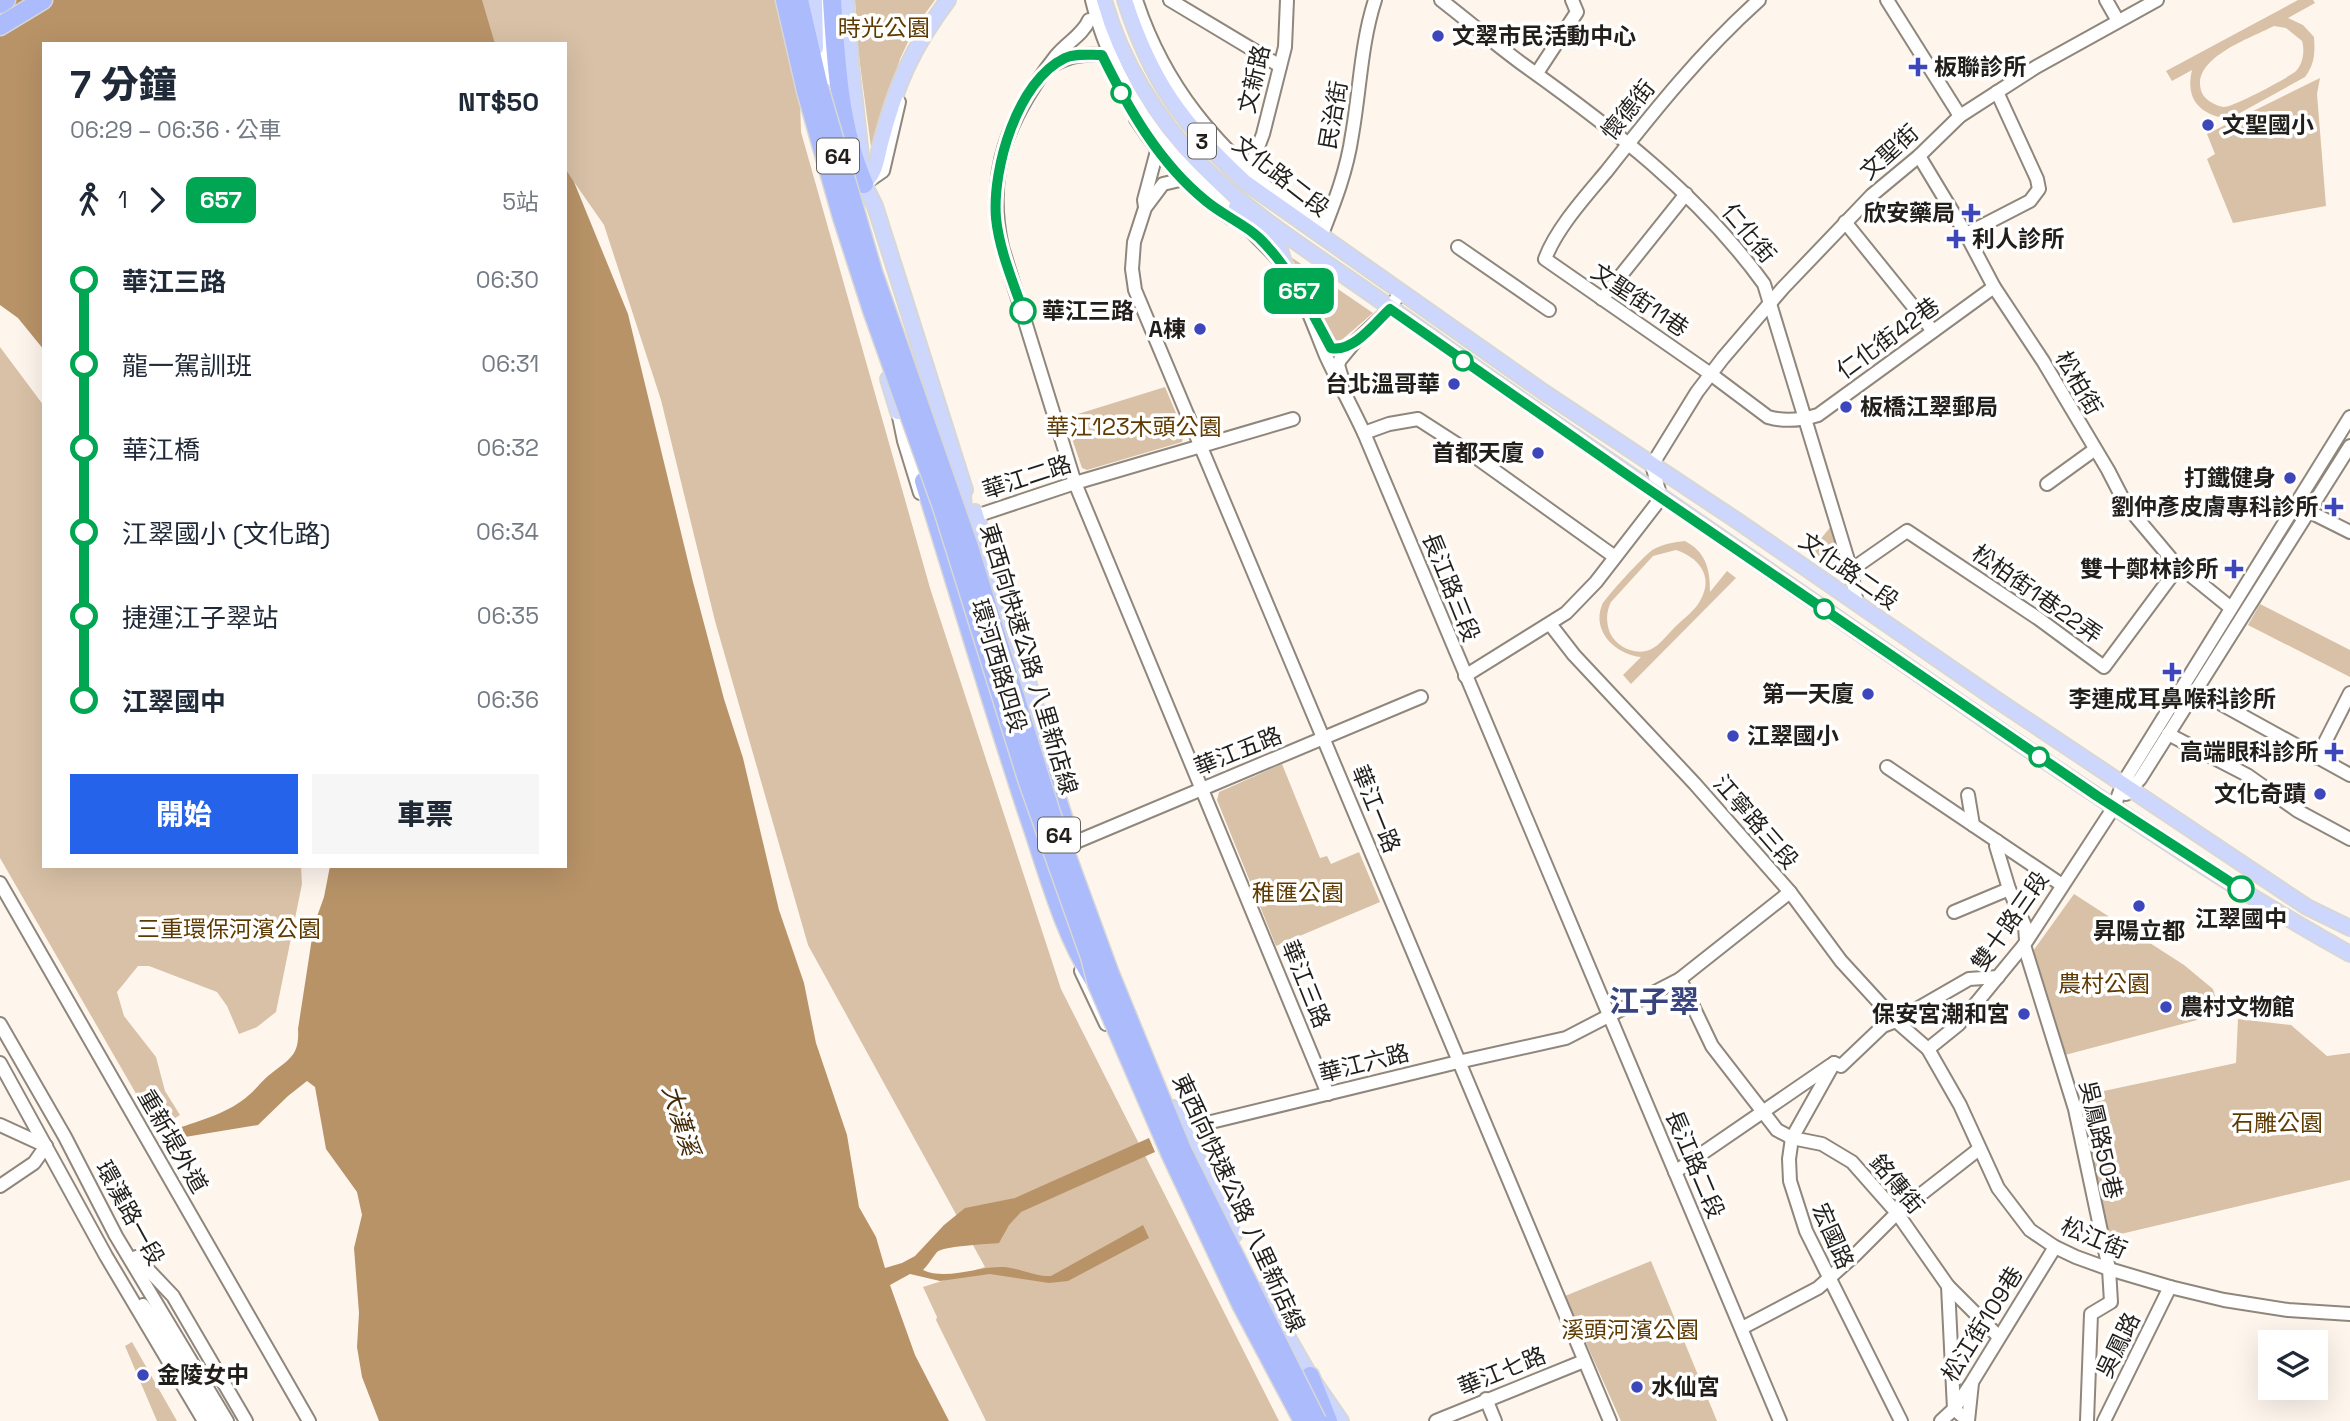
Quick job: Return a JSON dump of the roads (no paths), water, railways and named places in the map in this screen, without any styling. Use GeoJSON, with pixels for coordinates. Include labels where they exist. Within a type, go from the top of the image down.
{"type":"FeatureCollection","features":[{"type":"Feature","properties":{"kind":"highway"},"geometry":{"type":"LineString","coordinates":[[0,4],[6,0]]}},
{"type":"Feature","properties":{"kind":"highway"},"geometry":{"type":"LineString","coordinates":[[0,26],[43,0]]}},
{"type":"Feature","properties":{"kind":"highway","name":"64"},"geometry":{"type":"LineString","coordinates":[[785,0],[829,81]]}},
{"type":"Feature","properties":{"kind":"highway","name":"64"},"geometry":{"type":"LineString","coordinates":[[799,0],[829,81]]}},
{"type":"Feature","properties":{"kind":"highway"},"geometry":{"type":"LineString","coordinates":[[830,0],[829,81],[845,120],[855,162],[864,184]]}},
{"type":"Feature","properties":{"kind":"highway","name":"東西向快速公路 八里新店線"},"geometry":{"type":"LineString","coordinates":[[829,81],[859,225],[968,544],[1051,813],[1110,974],[1182,1150],[1315,1421]]}},
{"type":"Feature","properties":{"kind":"highway","name":"東西向快速公路 八里新店線"},"geometry":{"type":"LineString","coordinates":[[829,81],[842,218],[943,510],[1028,782],[1090,957],[1097,984],[1171,1155],[1229,1279],[1302,1421]]}},
{"type":"Feature","properties":{"kind":"highway"},"geometry":{"type":"LineString","coordinates":[[859,225],[969,513],[1071,841]]}},
{"type":"Feature","properties":{"kind":"highway"},"geometry":{"type":"LineString","coordinates":[[898,412],[911,437],[1049,875],[1081,959],[1097,984]]}},
{"type":"Feature","properties":{"kind":"highway"},"geometry":{"type":"LineString","coordinates":[[1310,1376],[1328,1421]]}},
{"type":"Feature","properties":{"kind":"main road","name":"環河西路四段"},"geometry":{"type":"LineString","coordinates":[[815,0],[815,40],[821,86],[829,81],[834,142],[876,309],[1098,964],[1192,1214],[1250,1329],[1290,1380],[1315,1421]]}},
{"type":"Feature","properties":{"kind":"main road","name":"環河西路四段"},"geometry":{"type":"LineString","coordinates":[[846,0],[864,184],[875,206],[962,485],[976,516],[1071,819],[1071,841]]}},
{"type":"Feature","properties":{"kind":"main road"},"geometry":{"type":"LineString","coordinates":[[846,191],[864,184],[874,171],[895,94],[909,59],[948,0]]}},
{"type":"Feature","properties":{"kind":"main road","name":"3"},"geometry":{"type":"LineString","coordinates":[[1104,0],[1123,51]]}},
{"type":"Feature","properties":{"kind":"main road","name":"文化路二段"},"geometry":{"type":"LineString","coordinates":[[1125,0],[1148,61],[1167,96],[1210,150],[1245,182],[1545,393],[1739,522],[2152,805],[2307,907],[2350,928]]}},
{"type":"Feature","properties":{"kind":"main road"},"geometry":{"type":"LineString","coordinates":[[1123,51],[1126,75],[1157,125],[1196,171],[1278,243],[1286,269]]}},
{"type":"Feature","properties":{"kind":"main road","name":"文化路二段"},"geometry":{"type":"LineString","coordinates":[[1123,51],[1153,105],[1200,164],[1289,236],[1661,498],[2114,807],[2263,903],[2350,954]]}},
{"type":"Feature","properties":{"kind":"main road","name":"環河西路四段"},"geometry":{"type":"LineString","coordinates":[[846,191],[843,222],[898,412]]}},
{"type":"Feature","properties":{"kind":"main road","name":"環河西路四段"},"geometry":{"type":"LineString","coordinates":[[962,485],[964,507],[979,555],[978,572],[1053,810],[1071,841],[1136,1025],[1182,1127],[1266,1299],[1310,1376],[1341,1421]]}},
{"type":"Feature","properties":{"kind":"main road","name":"環河西路四段"},"geometry":{"type":"LineString","coordinates":[[1266,1299],[1290,1380]]}},
{"type":"Feature","properties":{"kind":"street"},"geometry":{"type":"LineString","coordinates":[[0,18],[28,0]]}},
{"type":"Feature","properties":{"kind":"street"},"geometry":{"type":"LineString","coordinates":[[864,184],[892,93],[915,37],[941,0]]}},
{"type":"Feature","properties":{"kind":"street"},"geometry":{"type":"LineString","coordinates":[[864,184],[883,171],[901,97],[914,64],[932,30],[956,0]]}},
{"type":"Feature","properties":{"kind":"street"},"geometry":{"type":"LineString","coordinates":[[1085,0],[1102,55],[1157,151],[1205,201],[1252,232]]}},
{"type":"Feature","properties":{"kind":"street"},"geometry":{"type":"LineString","coordinates":[[1092,0],[1113,61],[1150,125],[1191,173],[1252,232]]}},
{"type":"Feature","properties":{"kind":"street"},"geometry":{"type":"LineString","coordinates":[[1136,0],[1153,45],[1189,108],[1241,165],[1325,238]]}},
{"type":"Feature","properties":{"kind":"street","name":"文化路二段"},"geometry":{"type":"LineString","coordinates":[[1144,0],[1158,43],[1187,94],[1222,138],[1304,210],[1325,238]]}},
{"type":"Feature","properties":{"kind":"street"},"geometry":{"type":"LineString","coordinates":[[1170,0],[1280,66]]}},
{"type":"Feature","properties":{"kind":"street","name":"文新路"},"geometry":{"type":"LineString","coordinates":[[1251,166],[1263,134],[1285,47],[1287,0]]}},
{"type":"Feature","properties":{"kind":"street","name":"民治街"},"geometry":{"type":"LineString","coordinates":[[1325,238],[1342,184],[1352,137],[1368,27],[1375,0]]}},
{"type":"Feature","properties":{"kind":"street","name":"仁化街"},"geometry":{"type":"LineString","coordinates":[[1441,0],[1629,142],[1686,194],[1746,259],[1764,284],[1851,570],[1857,604]]}},
{"type":"Feature","properties":{"kind":"street","name":"懷德街"},"geometry":{"type":"LineString","coordinates":[[1545,259],[1549,246],[1629,142],[1691,67],[1759,0]]}},
{"type":"Feature","properties":{"kind":"street"},"geometry":{"type":"LineString","coordinates":[[1887,0],[1960,116]]}},
{"type":"Feature","properties":{"kind":"street"},"geometry":{"type":"LineString","coordinates":[[2106,0],[2118,21]]}},
{"type":"Feature","properties":{"kind":"street","name":"文聖街"},"geometry":{"type":"LineString","coordinates":[[1653,465],[1698,392],[1723,358],[1769,303],[1814,258],[1844,222],[1960,116],[2036,67],[2157,0]]}},
{"type":"Feature","properties":{"kind":"street"},"geometry":{"type":"LineString","coordinates":[[1536,73],[1575,6]]}},
{"type":"Feature","properties":{"kind":"street","name":"華江三路"},"geometry":{"type":"LineString","coordinates":[[1089,20],[1086,27],[1058,54],[1016,115],[1003,150],[997,186],[996,219],[1002,247],[1075,483],[1328,1094]]}},
{"type":"Feature","properties":{"kind":"street"},"geometry":{"type":"LineString","coordinates":[[1049,67],[1067,57],[1102,55]]}},
{"type":"Feature","properties":{"kind":"street"},"geometry":{"type":"LineString","coordinates":[[1966,234],[2030,201],[2039,189],[2037,179],[1997,92]]}},
{"type":"Feature","properties":{"kind":"street","name":"華江一路"},"geometry":{"type":"LineString","coordinates":[[1145,208],[1143,200],[1157,151]]}},
{"type":"Feature","properties":{"kind":"street","name":"松柏街"},"geometry":{"type":"LineString","coordinates":[[1919,156],[1966,234],[1994,288],[2043,361],[2126,505],[2179,566],[2231,608]]}},
{"type":"Feature","properties":{"kind":"street","name":"華江一路"},"geometry":{"type":"LineString","coordinates":[[1184,179],[1163,184],[1145,208],[1134,243],[1132,269],[1135,290],[1611,1421]]}},
{"type":"Feature","properties":{"kind":"street"},"geometry":{"type":"LineString","coordinates":[[1602,299],[1686,194]]}},
{"type":"Feature","properties":{"kind":"street"},"geometry":{"type":"LineString","coordinates":[[1844,222],[1934,331]]}},
{"type":"Feature","properties":{"kind":"street","name":"長江路三段"},"geometry":{"type":"LineString","coordinates":[[1252,232],[1265,243],[1286,269],[1308,310],[1333,371],[1364,433],[1570,925]]}},
{"type":"Feature","properties":{"kind":"street"},"geometry":{"type":"LineString","coordinates":[[1458,247],[1549,310]]}},
{"type":"Feature","properties":{"kind":"street","name":"文聖街11巷"},"geometry":{"type":"LineString","coordinates":[[1545,259],[1712,374],[1768,417],[1779,420],[1805,418]]}},
{"type":"Feature","properties":{"kind":"street","name":"仁化街42巷"},"geometry":{"type":"LineString","coordinates":[[1805,418],[1818,415],[1994,288]]}},
{"type":"Feature","properties":{"kind":"street"},"geometry":{"type":"LineString","coordinates":[[1345,392],[1338,365],[1354,343],[1390,309],[1399,292]]}},
{"type":"Feature","properties":{"kind":"street"},"geometry":{"type":"LineString","coordinates":[[1308,310],[1331,348],[1338,350],[1354,343]]}},
{"type":"Feature","properties":{"kind":"street","name":"環河西路四段"},"geometry":{"type":"LineString","coordinates":[[898,412],[904,441],[1037,857],[1087,986],[1141,1098],[1164,1136]]}},
{"type":"Feature","properties":{"kind":"street"},"geometry":{"type":"LineString","coordinates":[[2127,786],[2231,608],[2350,417]]}},
{"type":"Feature","properties":{"kind":"street","name":"華江二路"},"geometry":{"type":"LineString","coordinates":[[976,516],[1075,483],[1293,419]]}},
{"type":"Feature","properties":{"kind":"street"},"geometry":{"type":"LineString","coordinates":[[1364,433],[1389,424],[1418,419],[1615,557]]}},
{"type":"Feature","properties":{"kind":"street"},"geometry":{"type":"LineString","coordinates":[[2127,786],[2140,779],[2350,446]]}},
{"type":"Feature","properties":{"kind":"street"},"geometry":{"type":"LineString","coordinates":[[2047,484],[2094,450]]}},
{"type":"Feature","properties":{"kind":"street"},"geometry":{"type":"LineString","coordinates":[[1465,676],[1550,624],[1581,597],[1661,498],[1653,465]]}},
{"type":"Feature","properties":{"kind":"street"},"geometry":{"type":"LineString","coordinates":[[2295,504],[2350,532]]}},
{"type":"Feature","properties":{"kind":"street","name":"松柏街1巷22弄"},"geometry":{"type":"LineString","coordinates":[[1851,570],[1907,531],[2039,619],[2104,667],[2179,566]]}},
{"type":"Feature","properties":{"kind":"street","name":"江寧路三段"},"geometry":{"type":"LineString","coordinates":[[1550,624],[1574,656],[1695,784],[1790,892],[1841,961],[1896,1021],[1928,1049]]}},
{"type":"Feature","properties":{"kind":"street"},"geometry":{"type":"LineString","coordinates":[[2196,690],[2350,775]]}},
{"type":"Feature","properties":{"kind":"street"},"geometry":{"type":"LineString","coordinates":[[2317,758],[2350,693]]}},
{"type":"Feature","properties":{"kind":"street","name":"華江五路"},"geometry":{"type":"LineString","coordinates":[[1071,841],[1421,697]]}},
{"type":"Feature","properties":{"kind":"street"},"geometry":{"type":"LineString","coordinates":[[2168,734],[2247,775],[2298,811],[2350,839]]}},
{"type":"Feature","properties":{"kind":"street"},"geometry":{"type":"LineString","coordinates":[[1887,767],[2062,884]]}},
{"type":"Feature","properties":{"kind":"street","name":"雙十路三段"},"geometry":{"type":"LineString","coordinates":[[1928,1049],[1959,1024],[2025,943],[2127,786]]}},
{"type":"Feature","properties":{"kind":"street"},"geometry":{"type":"LineString","coordinates":[[1968,795],[1973,825]]}},
{"type":"Feature","properties":{"kind":"street","name":"吳鳳路50巷"},"geometry":{"type":"LineString","coordinates":[[1997,841],[1996,846],[2009,889],[2025,926],[2025,943],[2075,1109],[2109,1269],[2111,1302],[2091,1314],[2087,1421]]}},
{"type":"Feature","properties":{"kind":"street","name":"重新堤外道"},"geometry":{"type":"LineString","coordinates":[[0,883],[309,1421]]}},
{"type":"Feature","properties":{"kind":"street"},"geometry":{"type":"LineString","coordinates":[[1954,912],[2009,889]]}},
{"type":"Feature","properties":{"kind":"street","name":"華江六路"},"geometry":{"type":"LineString","coordinates":[[1164,1136],[1182,1127],[1566,1038],[1680,979],[1790,892]]}},
{"type":"Feature","properties":{"kind":"street","name":"長江路二段"},"geometry":{"type":"LineString","coordinates":[[1570,925],[1780,1421]]}},
{"type":"Feature","properties":{"kind":"street"},"geometry":{"type":"LineString","coordinates":[[1675,1172],[1834,1063],[1841,1066],[1883,1026],[1969,979],[1998,977]]}},
{"type":"Feature","properties":{"kind":"street"},"geometry":{"type":"LineString","coordinates":[[1680,979],[1712,1046],[1762,1113],[1777,1130],[1791,1138]]}},
{"type":"Feature","properties":{"kind":"street","name":"環漢路一段"},"geometry":{"type":"LineString","coordinates":[[0,1024],[65,1137],[117,1236],[227,1421]]}},
{"type":"Feature","properties":{"kind":"street","name":"松江街"},"geometry":{"type":"LineString","coordinates":[[1928,1049],[1955,1095],[1998,1188],[2031,1230],[2054,1247],[2109,1269],[2224,1300],[2288,1310],[2350,1314]]}},
{"type":"Feature","properties":{"kind":"street","name":"環漢路一段"},"geometry":{"type":"LineString","coordinates":[[0,1063],[106,1256],[204,1421]]}},
{"type":"Feature","properties":{"kind":"street","name":"宏國路"},"geometry":{"type":"LineString","coordinates":[[1834,1063],[1791,1138],[1790,1181],[1806,1231],[1901,1421]]}},
{"type":"Feature","properties":{"kind":"street"},"geometry":{"type":"LineString","coordinates":[[0,1125],[46,1146]]}},
{"type":"Feature","properties":{"kind":"street"},"geometry":{"type":"LineString","coordinates":[[0,1186],[34,1163],[46,1146],[65,1137]]}},
{"type":"Feature","properties":{"kind":"street","name":"銘傳街"},"geometry":{"type":"LineString","coordinates":[[1791,1138],[1814,1142],[1837,1151],[1852,1162],[1897,1213],[1948,1286],[1999,1337]]}},
{"type":"Feature","properties":{"kind":"street"},"geometry":{"type":"LineString","coordinates":[[1742,1328],[1818,1288],[1897,1213],[1979,1149]]}},
{"type":"Feature","properties":{"kind":"street"},"geometry":{"type":"LineString","coordinates":[[117,1236],[173,1296],[246,1421]]}},
{"type":"Feature","properties":{"kind":"street","name":"松江街109巷"},"geometry":{"type":"LineString","coordinates":[[1941,1421],[1954,1409],[2054,1247]]}},
{"type":"Feature","properties":{"kind":"street"},"geometry":{"type":"LineString","coordinates":[[106,1256],[123,1274],[163,1332],[214,1421]]}},
{"type":"Feature","properties":{"kind":"street"},"geometry":{"type":"LineString","coordinates":[[1948,1286],[1954,1409],[1968,1421]]}},
{"type":"Feature","properties":{"kind":"street","name":"吳鳳路"},"geometry":{"type":"LineString","coordinates":[[2104,1421],[2170,1287]]}},
{"type":"Feature","properties":{"kind":"street","name":"環河西路四段"},"geometry":{"type":"LineString","coordinates":[[1250,1329],[1302,1421]]}},
{"type":"Feature","properties":{"kind":"street","name":"華江七路"},"geometry":{"type":"LineString","coordinates":[[1436,1421],[1584,1361]]}},
{"type":"Feature","properties":{"kind":"street"},"geometry":{"type":"LineString","coordinates":[[1968,1421],[1972,1381]]}},
{"type":"Feature","properties":{"kind":"street"},"geometry":{"type":"LineString","coordinates":[[1486,1399],[1495,1421]]}},
{"type":"Feature","properties":{"kind":"water"},"geometry":{"type":"Polygon","coordinates":[[[0,0],[482,0],[494,42],[42,42],[42,348],[18,318],[0,305],[0,0]]]}},
{"type":"Feature","properties":{"kind":"water","name":"大漢溪"},"geometry":{"type":"Polygon","coordinates":[[[567,171],[574,182],[628,314],[693,582],[724,699],[743,758],[779,910],[804,983],[816,1043],[847,1135],[859,1207],[876,1237],[885,1268],[915,1256],[944,1225],[965,1208],[1015,1198],[1149,1138],[1155,1152],[1021,1212],[1009,1225],[999,1243],[941,1250],[923,1270],[952,1274],[1003,1267],[1051,1276],[1143,1225],[1149,1238],[1068,1281],[1049,1283],[990,1274],[940,1281],[910,1274],[890,1285],[915,1355],[949,1421],[379,1421],[362,1377],[357,1347],[359,1313],[354,1248],[362,1215],[357,1192],[326,1149],[315,1087],[307,1081],[258,1125],[185,1137],[178,1141],[176,1129],[233,1107],[291,1057],[297,1046],[314,925],[324,897],[330,868],[567,868],[567,171]]]}},
{"type":"Feature","properties":{"kind":"place","name":"文翠市民活動中心"},"geometry":{"type":"Point","coordinates":[1438,36]}},
{"type":"Feature","properties":{"kind":"place","name":"板聯診所"},"geometry":{"type":"Point","coordinates":[1918,67]}},
{"type":"Feature","properties":{"kind":"place","name":"文聖國小"},"geometry":{"type":"Point","coordinates":[2208,125]}},
{"type":"Feature","properties":{"kind":"place","name":"欣安藥局"},"geometry":{"type":"Point","coordinates":[1971,213]}},
{"type":"Feature","properties":{"kind":"place","name":"利人診所"},"geometry":{"type":"Point","coordinates":[1956,239]}},
{"type":"Feature","properties":{"kind":"place","name":"華江三路"},"geometry":{"type":"Point","coordinates":[1023,311]}},
{"type":"Feature","properties":{"kind":"place","name":"A棟"},"geometry":{"type":"Point","coordinates":[1200,329]}},
{"type":"Feature","properties":{"kind":"place","name":"台北溫哥華"},"geometry":{"type":"Point","coordinates":[1454,384]}},
{"type":"Feature","properties":{"kind":"place","name":"板橋江翠郵局"},"geometry":{"type":"Point","coordinates":[1846,407]}},
{"type":"Feature","properties":{"kind":"place","name":"首都天廈"},"geometry":{"type":"Point","coordinates":[1538,453]}},
{"type":"Feature","properties":{"kind":"place","name":"打鐵健身"},"geometry":{"type":"Point","coordinates":[2290,478]}},
{"type":"Feature","properties":{"kind":"place","name":"劉仲彥皮膚專科診所"},"geometry":{"type":"Point","coordinates":[2334,507]}},
{"type":"Feature","properties":{"kind":"place","name":"雙十鄭林診所"},"geometry":{"type":"Point","coordinates":[2234,569]}},
{"type":"Feature","properties":{"kind":"place","name":"李連成耳鼻喉科診所"},"geometry":{"type":"Point","coordinates":[2172,672]}},
{"type":"Feature","properties":{"kind":"place","name":"第一天廈"},"geometry":{"type":"Point","coordinates":[1868,694]}},
{"type":"Feature","properties":{"kind":"place","name":"江翠國小"},"geometry":{"type":"Point","coordinates":[1733,736]}},
{"type":"Feature","properties":{"kind":"place","name":"高端眼科診所"},"geometry":{"type":"Point","coordinates":[2334,752]}},
{"type":"Feature","properties":{"kind":"place","name":"文化奇蹟"},"geometry":{"type":"Point","coordinates":[2320,794]}},
{"type":"Feature","properties":{"kind":"place","name":"江翠國中"},"geometry":{"type":"Point","coordinates":[2241,889]}},
{"type":"Feature","properties":{"kind":"place","name":"昇陽立都"},"geometry":{"type":"Point","coordinates":[2139,906]}},
{"type":"Feature","properties":{"kind":"place","name":"農村文物館"},"geometry":{"type":"Point","coordinates":[2166,1007]}},
{"type":"Feature","properties":{"kind":"place","name":"保安宮潮和宮"},"geometry":{"type":"Point","coordinates":[2024,1014]}},
{"type":"Feature","properties":{"kind":"place","name":"金陵女中"},"geometry":{"type":"Point","coordinates":[143,1375]}},
{"type":"Feature","properties":{"kind":"place","name":"水仙宮"},"geometry":{"type":"Point","coordinates":[1637,1387]}},
{"type":"Feature","properties":{"kind":"district","name":"江子翠"},"geometry":{"type":"Point","coordinates":[1654,1001]}},
{"type":"Feature","properties":{"kind":"park label","name":"時光公園"},"geometry":{"type":"Point","coordinates":[884,28]}},
{"type":"Feature","properties":{"kind":"park label","name":"華江123木頭公園"},"geometry":{"type":"Point","coordinates":[1134,427]}},
{"type":"Feature","properties":{"kind":"park label","name":"稚匯公園"},"geometry":{"type":"Point","coordinates":[1298,893]}},
{"type":"Feature","properties":{"kind":"park label","name":"三重環保河濱公園"},"geometry":{"type":"Point","coordinates":[229,929]}},
{"type":"Feature","properties":{"kind":"park label","name":"農村公園"},"geometry":{"type":"Point","coordinates":[2104,984]}},
{"type":"Feature","properties":{"kind":"park label","name":"石雕公園"},"geometry":{"type":"Point","coordinates":[2277,1123]}},
{"type":"Feature","properties":{"kind":"park label","name":"溪頭河濱公園"},"geometry":{"type":"Point","coordinates":[1630,1330]}}]}
